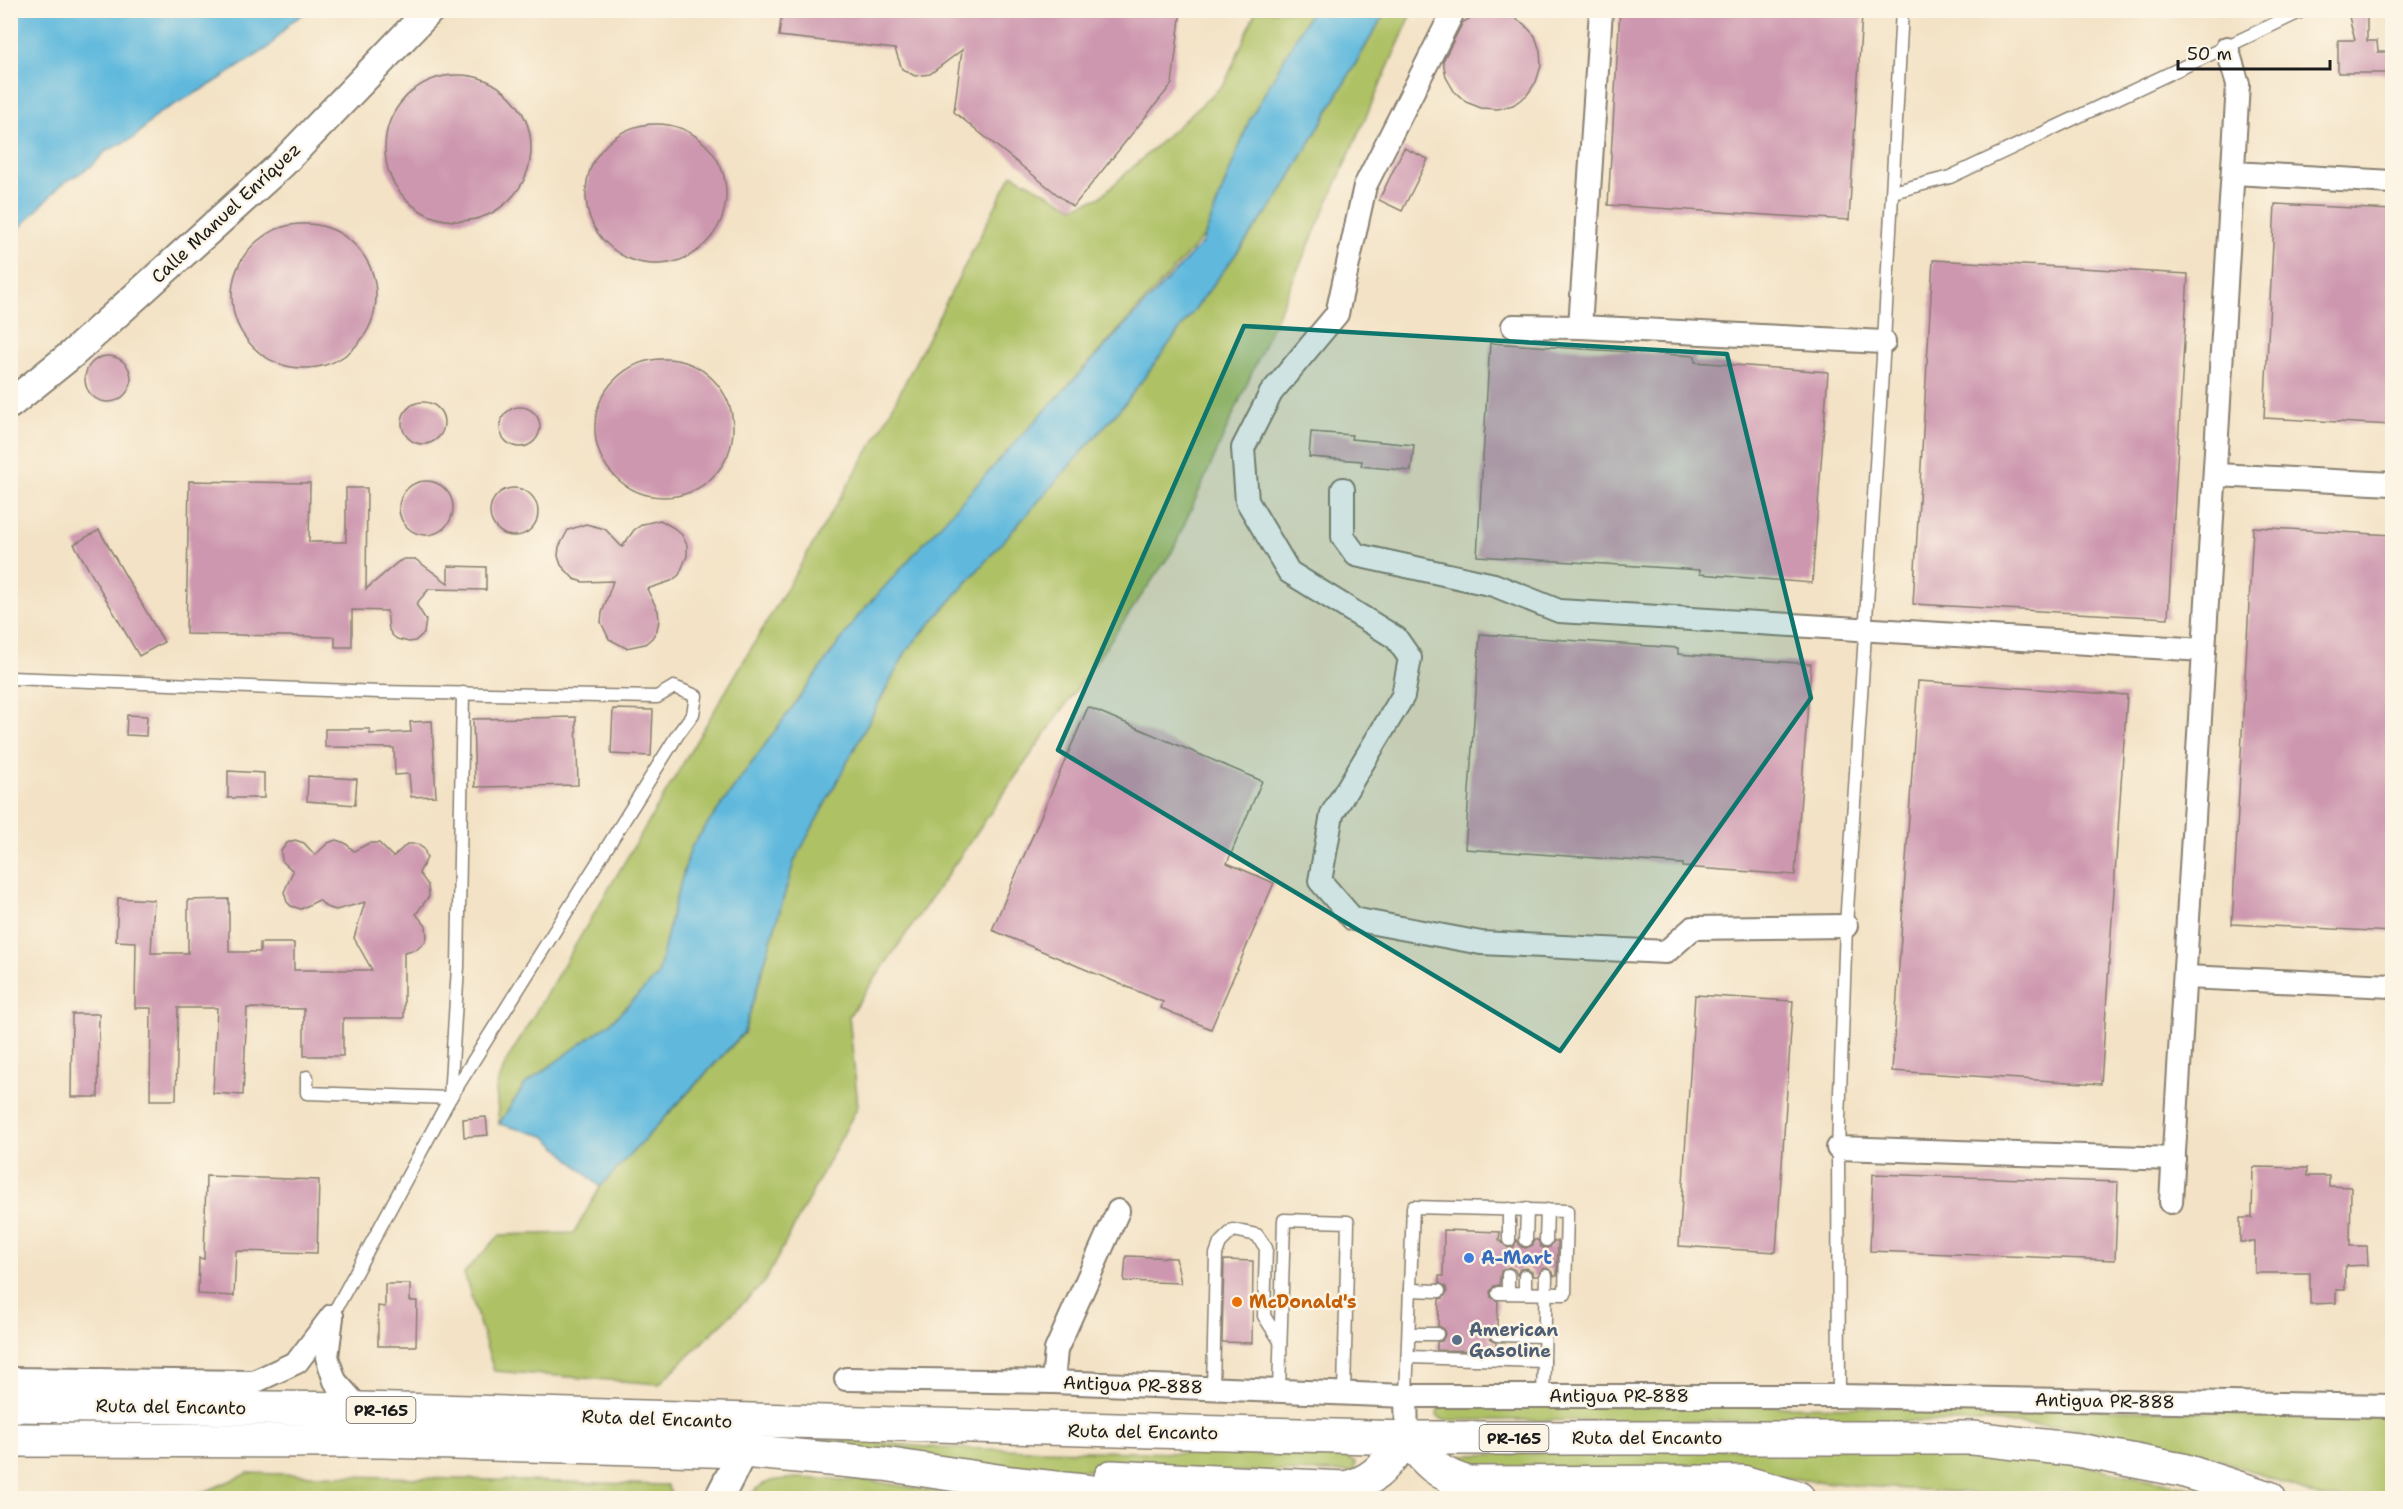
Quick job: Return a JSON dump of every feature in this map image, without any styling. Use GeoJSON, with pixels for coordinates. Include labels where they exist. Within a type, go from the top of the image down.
{"type":"FeatureCollection","features":[{"type":"Feature","properties":{"kind":"main road","name":"Ruta del Encanto"},"geometry":{"type":"LineString","coordinates":[[10,1405],[360,1409],[747,1436],[799,1454],[1011,1483],[1145,1498]]}},
{"type":"Feature","properties":{"kind":"main road","name":"Ruta del Encanto"},"geometry":{"type":"LineString","coordinates":[[10,1440],[382,1441],[747,1436],[1973,1438],[2079,1450],[2182,1470],[2269,1498]]}},
{"type":"Feature","properties":{"kind":"main road"},"geometry":{"type":"LineString","coordinates":[[1011,1483],[1096,1476],[1345,1488],[1361,1485],[1376,1476],[1407,1438],[1430,1465],[1451,1479],[1469,1483],[1743,1482],[1798,1498]]}},
{"type":"Feature","properties":{"kind":"street","name":"Calle Manuel Enríquez"},"geometry":{"type":"LineString","coordinates":[[10,404],[71,355],[283,163],[430,10]]}},
{"type":"Feature","properties":{"kind":"street"},"geometry":{"type":"LineString","coordinates":[[1454,10],[1365,186],[1337,314],[1271,393],[1243,448],[1247,501],[1289,572],[1396,638],[1410,658],[1403,696],[1332,814],[1320,881],[1353,919],[1481,943],[1666,952],[1693,928],[1846,926]]}},
{"type":"Feature","properties":{"kind":"street"},"geometry":{"type":"LineString","coordinates":[[1580,327],[1601,10]]}},
{"type":"Feature","properties":{"kind":"street"},"geometry":{"type":"LineString","coordinates":[[2171,1202],[2234,173],[2238,84],[2227,48]]}},
{"type":"Feature","properties":{"kind":"street"},"geometry":{"type":"LineString","coordinates":[[2234,173],[2392,182]]}},
{"type":"Feature","properties":{"kind":"street"},"geometry":{"type":"LineString","coordinates":[[1513,326],[1580,327],[1884,342]]}},
{"type":"Feature","properties":{"kind":"street"},"geometry":{"type":"LineString","coordinates":[[2216,475],[2392,484]]}},
{"type":"Feature","properties":{"kind":"street"},"geometry":{"type":"LineString","coordinates":[[1343,489],[1343,537],[1356,555],[1494,585],[1559,611],[2205,650]]}},
{"type":"Feature","properties":{"kind":"street"},"geometry":{"type":"LineString","coordinates":[[2185,977],[2392,986]]}},
{"type":"Feature","properties":{"kind":"street"},"geometry":{"type":"LineString","coordinates":[[1838,1148],[2174,1159]]}},
{"type":"Feature","properties":{"kind":"street"},"geometry":{"type":"LineString","coordinates":[[1053,1382],[1056,1350],[1118,1210]]}},
{"type":"Feature","properties":{"kind":"street"},"geometry":{"type":"LineString","coordinates":[[10,1379],[254,1382],[297,1362],[332,1316]]}},
{"type":"Feature","properties":{"kind":"street"},"geometry":{"type":"LineString","coordinates":[[332,1316],[327,1357],[335,1381],[360,1409]]}},
{"type":"Feature","properties":{"kind":"street","name":"Antigua PR-888"},"geometry":{"type":"LineString","coordinates":[[846,1379],[1053,1382],[1406,1396],[1839,1396],[2392,1406]]}},
{"type":"Feature","properties":{"kind":"street"},"geometry":{"type":"LineString","coordinates":[[1406,1396],[1407,1438]]}},
{"type":"Feature","properties":{"kind":"street"},"geometry":{"type":"LineString","coordinates":[[719,1498],[747,1436]]}},
{"type":"Feature","properties":{"kind":"lane"},"geometry":{"type":"LineString","coordinates":[[1839,1396],[1838,1148],[1846,926],[1884,342],[1902,10]]}},
{"type":"Feature","properties":{"kind":"lane"},"geometry":{"type":"LineString","coordinates":[[1893,192],[1950,177],[2304,10]]}},
{"type":"Feature","properties":{"kind":"lane"},"geometry":{"type":"LineString","coordinates":[[10,678],[657,697],[674,687],[696,696],[693,714],[678,734],[450,1098],[332,1316]]}},
{"type":"Feature","properties":{"kind":"lane"},"geometry":{"type":"LineString","coordinates":[[450,1098],[458,967],[463,693]]}},
{"type":"Feature","properties":{"kind":"lane"},"geometry":{"type":"LineString","coordinates":[[307,1077],[307,1093],[450,1098]]}},
{"type":"Feature","properties":{"kind":"lane"},"geometry":{"type":"LineString","coordinates":[[1406,1396],[1413,1207],[1567,1211],[1564,1294],[1503,1293],[1508,1275]]}},
{"type":"Feature","properties":{"kind":"lane"},"geometry":{"type":"LineString","coordinates":[[1509,1209],[1509,1240]]}},
{"type":"Feature","properties":{"kind":"lane"},"geometry":{"type":"LineString","coordinates":[[1526,1240],[1527,1209]]}},
{"type":"Feature","properties":{"kind":"lane"},"geometry":{"type":"LineString","coordinates":[[1546,1240],[1547,1210]]}},
{"type":"Feature","properties":{"kind":"lane"},"geometry":{"type":"LineString","coordinates":[[1279,1391],[1284,1220],[1348,1222],[1344,1394]]}},
{"type":"Feature","properties":{"kind":"lane"},"geometry":{"type":"LineString","coordinates":[[1214,1388],[1216,1254],[1220,1243],[1233,1230],[1257,1235],[1266,1248],[1264,1316],[1280,1342]]}},
{"type":"Feature","properties":{"kind":"lane"},"geometry":{"type":"LineString","coordinates":[[1525,1293],[1526,1276]]}},
{"type":"Feature","properties":{"kind":"lane"},"geometry":{"type":"LineString","coordinates":[[1543,1396],[1546,1276]]}},
{"type":"Feature","properties":{"kind":"lane"},"geometry":{"type":"LineString","coordinates":[[1410,1290],[1439,1291]]}},
{"type":"Feature","properties":{"kind":"lane"},"geometry":{"type":"LineString","coordinates":[[1408,1334],[1437,1334]]}},
{"type":"Feature","properties":{"kind":"lane"},"geometry":{"type":"LineString","coordinates":[[1497,1335],[1544,1336]]}},
{"type":"Feature","properties":{"kind":"lane"},"geometry":{"type":"LineString","coordinates":[[1408,1357],[1544,1360]]}},
{"type":"Feature","properties":{"kind":"highlighted area"},"geometry":{"type":"Polygon","coordinates":[[[1244,326],[1727,354],[1811,698],[1560,1051],[1058,750],[1244,326]]]}},
{"type":"Feature","properties":{"kind":"green space"},"geometry":{"type":"Polygon","coordinates":[[[1256,11],[1311,11],[1249,121],[1205,235],[859,615],[691,847],[673,909],[659,975],[610,1023],[525,1084],[499,1124],[496,1089],[506,1062],[880,431],[1012,174],[1073,207],[1099,198],[1225,83],[1256,11]]]}},
{"type":"Feature","properties":{"kind":"green space"},"geometry":{"type":"Polygon","coordinates":[[[1386,11],[1413,11],[1172,552],[849,1016],[858,1106],[764,1283],[659,1384],[494,1371],[464,1273],[500,1235],[574,1233],[600,1187],[744,1033],[794,862],[907,650],[1126,402],[1279,196],[1386,11]]]}},
{"type":"Feature","properties":{"kind":"green space"},"geometry":{"type":"Polygon","coordinates":[[[1445,1405],[1988,1407],[2392,1416],[2392,1498],[2324,1498],[2216,1458],[2147,1439],[2068,1428],[1991,1422],[1444,1420],[1437,1416],[1438,1409],[1445,1405]]]}},
{"type":"Feature","properties":{"kind":"green space"},"geometry":{"type":"Polygon","coordinates":[[[790,1436],[941,1448],[1344,1456],[1355,1463],[1354,1472],[1099,1471],[931,1462],[784,1440],[790,1436]]]}},
{"type":"Feature","properties":{"kind":"green space"},"geometry":{"type":"Polygon","coordinates":[[[1861,1446],[2025,1453],[2236,1498],[2044,1498],[1863,1486],[1787,1478],[1469,1470],[1461,1461],[1461,1455],[1861,1446]]]}},
{"type":"Feature","properties":{"kind":"green space"},"geometry":{"type":"Polygon","coordinates":[[[248,1473],[667,1485],[673,1498],[190,1498],[248,1473]]]}},
{"type":"Feature","properties":{"kind":"green space"},"geometry":{"type":"Polygon","coordinates":[[[797,1478],[871,1481],[974,1498],[750,1498],[764,1484],[797,1478]]]}},
{"type":"Feature","properties":{"kind":"water"},"geometry":{"type":"Polygon","coordinates":[[[11,10],[308,11],[291,22],[268,48],[212,84],[159,113],[134,138],[106,151],[93,165],[62,184],[11,237],[11,10]]]}},
{"type":"Feature","properties":{"kind":"water"},"geometry":{"type":"Polygon","coordinates":[[[1311,11],[1386,11],[1279,196],[1126,402],[907,650],[794,862],[744,1032],[600,1187],[545,1136],[499,1124],[525,1084],[610,1023],[658,975],[673,909],[691,847],[859,615],[1009,449],[1202,243],[1249,121],[1311,11]]]}},
{"type":"Feature","properties":{"kind":"building"},"geometry":{"type":"Polygon","coordinates":[[[782,10],[1181,10],[1172,84],[1073,207],[954,112],[962,50],[930,74],[915,76],[902,69],[895,49],[779,36],[782,10]]]}},
{"type":"Feature","properties":{"kind":"building"},"geometry":{"type":"Polygon","coordinates":[[[1620,10],[1801,10],[1862,14],[1849,220],[1608,205],[1620,10]]]}},
{"type":"Feature","properties":{"kind":"building"},"geometry":{"type":"Polygon","coordinates":[[[1495,12],[1510,15],[1524,24],[1535,36],[1540,51],[1541,66],[1536,82],[1527,95],[1513,105],[1498,109],[1481,108],[1466,102],[1454,91],[1446,77],[1443,61],[1463,22],[1479,14],[1495,12]]]}},
{"type":"Feature","properties":{"kind":"building"},"geometry":{"type":"Polygon","coordinates":[[[2348,13],[2367,13],[2367,41],[2377,41],[2378,52],[2392,52],[2392,73],[2338,73],[2338,40],[2355,40],[2348,13]]]}},
{"type":"Feature","properties":{"kind":"building"},"geometry":{"type":"Polygon","coordinates":[[[458,75],[486,80],[510,96],[526,120],[531,148],[526,176],[510,200],[486,216],[458,221],[430,216],[406,200],[390,176],[385,148],[390,120],[406,96],[430,80],[458,75]]]}},
{"type":"Feature","properties":{"kind":"building"},"geometry":{"type":"Polygon","coordinates":[[[656,124],[683,129],[706,144],[721,167],[726,194],[721,221],[706,244],[683,259],[656,264],[629,259],[606,244],[591,221],[586,194],[591,167],[606,144],[629,129],[656,124]]]}},
{"type":"Feature","properties":{"kind":"building"},"geometry":{"type":"Polygon","coordinates":[[[1404,148],[1428,159],[1402,211],[1379,200],[1404,148]]]}},
{"type":"Feature","properties":{"kind":"building"},"geometry":{"type":"Polygon","coordinates":[[[2275,204],[2392,210],[2392,425],[2264,418],[2275,204]]]}},
{"type":"Feature","properties":{"kind":"building"},"geometry":{"type":"Polygon","coordinates":[[[304,224],[332,229],[355,245],[371,268],[376,296],[371,324],[355,347],[332,363],[304,368],[276,363],[253,347],[237,324],[232,296],[237,268],[253,245],[276,229],[304,224]]]}},
{"type":"Feature","properties":{"kind":"building"},"geometry":{"type":"Polygon","coordinates":[[[1933,260],[2188,274],[2168,618],[1913,604],[1933,260]]]}},
{"type":"Feature","properties":{"kind":"building"},"geometry":{"type":"Polygon","coordinates":[[[1490,343],[1695,356],[1695,362],[1828,372],[1812,583],[1700,574],[1700,570],[1477,556],[1490,343]]]}},
{"type":"Feature","properties":{"kind":"building"},"geometry":{"type":"Polygon","coordinates":[[[108,356],[124,363],[131,379],[124,395],[108,402],[92,395],[85,379],[92,363],[108,356]]]}},
{"type":"Feature","properties":{"kind":"building"},"geometry":{"type":"Polygon","coordinates":[[[664,359],[691,364],[703,370],[713,379],[722,389],[728,401],[733,428],[728,455],[722,467],[713,477],[703,486],[691,492],[664,497],[637,492],[625,486],[615,477],[606,467],[600,455],[595,428],[600,401],[606,389],[615,379],[625,370],[637,364],[664,359]]]}},
{"type":"Feature","properties":{"kind":"building"},"geometry":{"type":"Polygon","coordinates":[[[423,402],[438,408],[444,423],[438,438],[423,444],[408,438],[402,423],[408,408],[423,402]]]}},
{"type":"Feature","properties":{"kind":"building"},"geometry":{"type":"Polygon","coordinates":[[[520,407],[528,408],[534,413],[539,419],[539,435],[534,441],[528,446],[520,447],[512,446],[506,441],[501,435],[500,427],[501,419],[506,413],[512,408],[520,407]]]}},
{"type":"Feature","properties":{"kind":"building"},"geometry":{"type":"Polygon","coordinates":[[[1311,432],[1352,435],[1351,439],[1414,445],[1411,471],[1361,466],[1362,461],[1309,457],[1311,432]]]}},
{"type":"Feature","properties":{"kind":"building"},"geometry":{"type":"Polygon","coordinates":[[[189,481],[310,483],[309,542],[346,542],[346,488],[367,488],[366,589],[398,562],[404,559],[415,559],[448,583],[448,566],[486,567],[486,590],[429,589],[416,604],[426,620],[424,633],[415,641],[409,642],[392,635],[389,630],[387,611],[352,610],[352,647],[335,647],[335,637],[186,634],[189,481]]]}},
{"type":"Feature","properties":{"kind":"building"},"geometry":{"type":"Polygon","coordinates":[[[421,481],[431,481],[441,485],[449,493],[453,508],[449,523],[441,531],[431,535],[421,535],[411,531],[403,523],[399,513],[399,503],[403,493],[411,485],[421,481]]]}},
{"type":"Feature","properties":{"kind":"building"},"geometry":{"type":"Polygon","coordinates":[[[514,488],[531,495],[538,512],[531,529],[514,536],[497,529],[490,512],[497,495],[514,488]]]}},
{"type":"Feature","properties":{"kind":"building"},"geometry":{"type":"Polygon","coordinates":[[[660,520],[682,535],[687,545],[687,556],[679,575],[671,581],[647,589],[658,611],[659,620],[652,638],[645,644],[626,648],[609,639],[601,622],[613,581],[583,582],[574,579],[561,565],[558,556],[559,547],[568,530],[586,524],[605,529],[622,547],[634,530],[643,524],[660,520]]]}},
{"type":"Feature","properties":{"kind":"building"},"geometry":{"type":"Polygon","coordinates":[[[2253,527],[2392,535],[2392,932],[2232,924],[2253,527]]]}},
{"type":"Feature","properties":{"kind":"building"},"geometry":{"type":"Polygon","coordinates":[[[99,530],[164,642],[139,656],[74,544],[99,530]]]}},
{"type":"Feature","properties":{"kind":"building"},"geometry":{"type":"Polygon","coordinates":[[[1480,634],[1678,648],[1678,654],[1811,664],[1795,875],[1683,867],[1683,864],[1465,849],[1480,634]]]}},
{"type":"Feature","properties":{"kind":"building"},"geometry":{"type":"Polygon","coordinates":[[[1918,681],[2127,695],[2101,1084],[1892,1071],[1918,681]]]}},
{"type":"Feature","properties":{"kind":"building"},"geometry":{"type":"Polygon","coordinates":[[[1088,707],[1262,781],[1227,863],[1274,883],[1211,1029],[1161,1008],[1163,1002],[992,930],[1088,707]]]}},
{"type":"Feature","properties":{"kind":"building"},"geometry":{"type":"Polygon","coordinates":[[[613,709],[653,710],[651,756],[611,754],[613,709]]]}},
{"type":"Feature","properties":{"kind":"building"},"geometry":{"type":"Polygon","coordinates":[[[127,715],[147,716],[146,736],[126,735],[127,715]]]}},
{"type":"Feature","properties":{"kind":"building"},"geometry":{"type":"Polygon","coordinates":[[[576,717],[578,785],[475,787],[473,719],[576,717]]]}},
{"type":"Feature","properties":{"kind":"building"},"geometry":{"type":"Polygon","coordinates":[[[432,721],[436,796],[411,797],[409,774],[395,775],[394,748],[325,747],[325,729],[370,729],[370,734],[411,732],[410,722],[432,721]]]}},
{"type":"Feature","properties":{"kind":"building"},"geometry":{"type":"Polygon","coordinates":[[[228,771],[264,773],[264,798],[228,798],[228,771]]]}},
{"type":"Feature","properties":{"kind":"building"},"geometry":{"type":"Polygon","coordinates":[[[308,776],[357,779],[355,805],[307,801],[308,776]]]}},
{"type":"Feature","properties":{"kind":"building"},"geometry":{"type":"Polygon","coordinates":[[[295,840],[304,843],[315,855],[328,843],[336,840],[345,843],[354,851],[369,843],[379,843],[393,857],[407,844],[417,844],[424,849],[427,858],[419,873],[428,885],[429,896],[416,914],[426,926],[427,937],[417,949],[404,952],[404,1018],[343,1018],[343,1056],[304,1056],[304,1009],[247,1008],[243,1095],[213,1093],[217,1008],[178,1008],[176,1100],[150,1100],[151,1008],[135,1008],[136,942],[116,941],[118,898],[154,900],[151,953],[188,953],[188,900],[229,899],[229,952],[260,952],[260,943],[294,943],[294,970],[372,970],[354,938],[365,902],[336,910],[326,907],[319,900],[301,909],[287,902],[284,892],[293,871],[282,861],[281,851],[287,843],[295,840]]]}},
{"type":"Feature","properties":{"kind":"building"},"geometry":{"type":"Polygon","coordinates":[[[1695,995],[1793,1001],[1776,1252],[1679,1246],[1695,995]]]}},
{"type":"Feature","properties":{"kind":"building"},"geometry":{"type":"Polygon","coordinates":[[[72,1014],[99,1014],[98,1097],[71,1097],[72,1014]]]}},
{"type":"Feature","properties":{"kind":"building"},"geometry":{"type":"Polygon","coordinates":[[[486,1117],[488,1135],[464,1137],[463,1119],[486,1117]]]}},
{"type":"Feature","properties":{"kind":"building"},"geometry":{"type":"Polygon","coordinates":[[[2253,1167],[2307,1168],[2307,1176],[2329,1176],[2329,1186],[2351,1187],[2350,1246],[2367,1246],[2368,1265],[2345,1266],[2345,1290],[2336,1290],[2336,1303],[2310,1304],[2310,1273],[2255,1273],[2255,1242],[2240,1242],[2240,1218],[2252,1218],[2253,1167]]]}},
{"type":"Feature","properties":{"kind":"building"},"geometry":{"type":"Polygon","coordinates":[[[1873,1174],[2118,1182],[2115,1260],[1870,1251],[1873,1174]]]}},
{"type":"Feature","properties":{"kind":"building"},"geometry":{"type":"Polygon","coordinates":[[[206,1176],[319,1180],[317,1253],[236,1251],[234,1296],[198,1294],[199,1258],[204,1259],[206,1176]]]}},
{"type":"Feature","properties":{"kind":"building"},"geometry":{"type":"Polygon","coordinates":[[[1444,1230],[1500,1232],[1499,1240],[1508,1248],[1514,1247],[1517,1240],[1521,1247],[1526,1248],[1533,1245],[1534,1240],[1538,1240],[1541,1247],[1545,1248],[1550,1247],[1554,1241],[1558,1241],[1557,1276],[1554,1276],[1553,1272],[1547,1268],[1542,1269],[1538,1276],[1533,1276],[1532,1271],[1526,1268],[1520,1269],[1517,1275],[1515,1270],[1509,1267],[1501,1271],[1499,1285],[1494,1286],[1490,1292],[1491,1297],[1498,1301],[1497,1327],[1493,1328],[1489,1334],[1490,1339],[1496,1343],[1496,1351],[1437,1350],[1437,1342],[1442,1341],[1445,1335],[1444,1329],[1438,1326],[1439,1299],[1443,1298],[1447,1292],[1446,1287],[1439,1283],[1439,1276],[1443,1276],[1444,1230]]]}},
{"type":"Feature","properties":{"kind":"building"},"geometry":{"type":"Polygon","coordinates":[[[1126,1256],[1176,1258],[1181,1283],[1124,1281],[1126,1256]]]}},
{"type":"Feature","properties":{"kind":"building","name":"McDonald's"},"geometry":{"type":"Polygon","coordinates":[[[1224,1260],[1253,1261],[1252,1343],[1222,1342],[1224,1260]]]}},
{"type":"Feature","properties":{"kind":"building"},"geometry":{"type":"Polygon","coordinates":[[[385,1284],[410,1284],[410,1301],[417,1301],[416,1346],[378,1346],[378,1306],[385,1307],[385,1284]]]}},
{"type":"Feature","properties":{"kind":"place","name":"A-Mart"},"geometry":{"type":"Point","coordinates":[1469,1258]}},
{"type":"Feature","properties":{"kind":"place","name":"McDonald's"},"geometry":{"type":"Point","coordinates":[1237,1302]}},
{"type":"Feature","properties":{"kind":"place","name":"American Gasoline"},"geometry":{"type":"Point","coordinates":[1457,1340]}}]}
